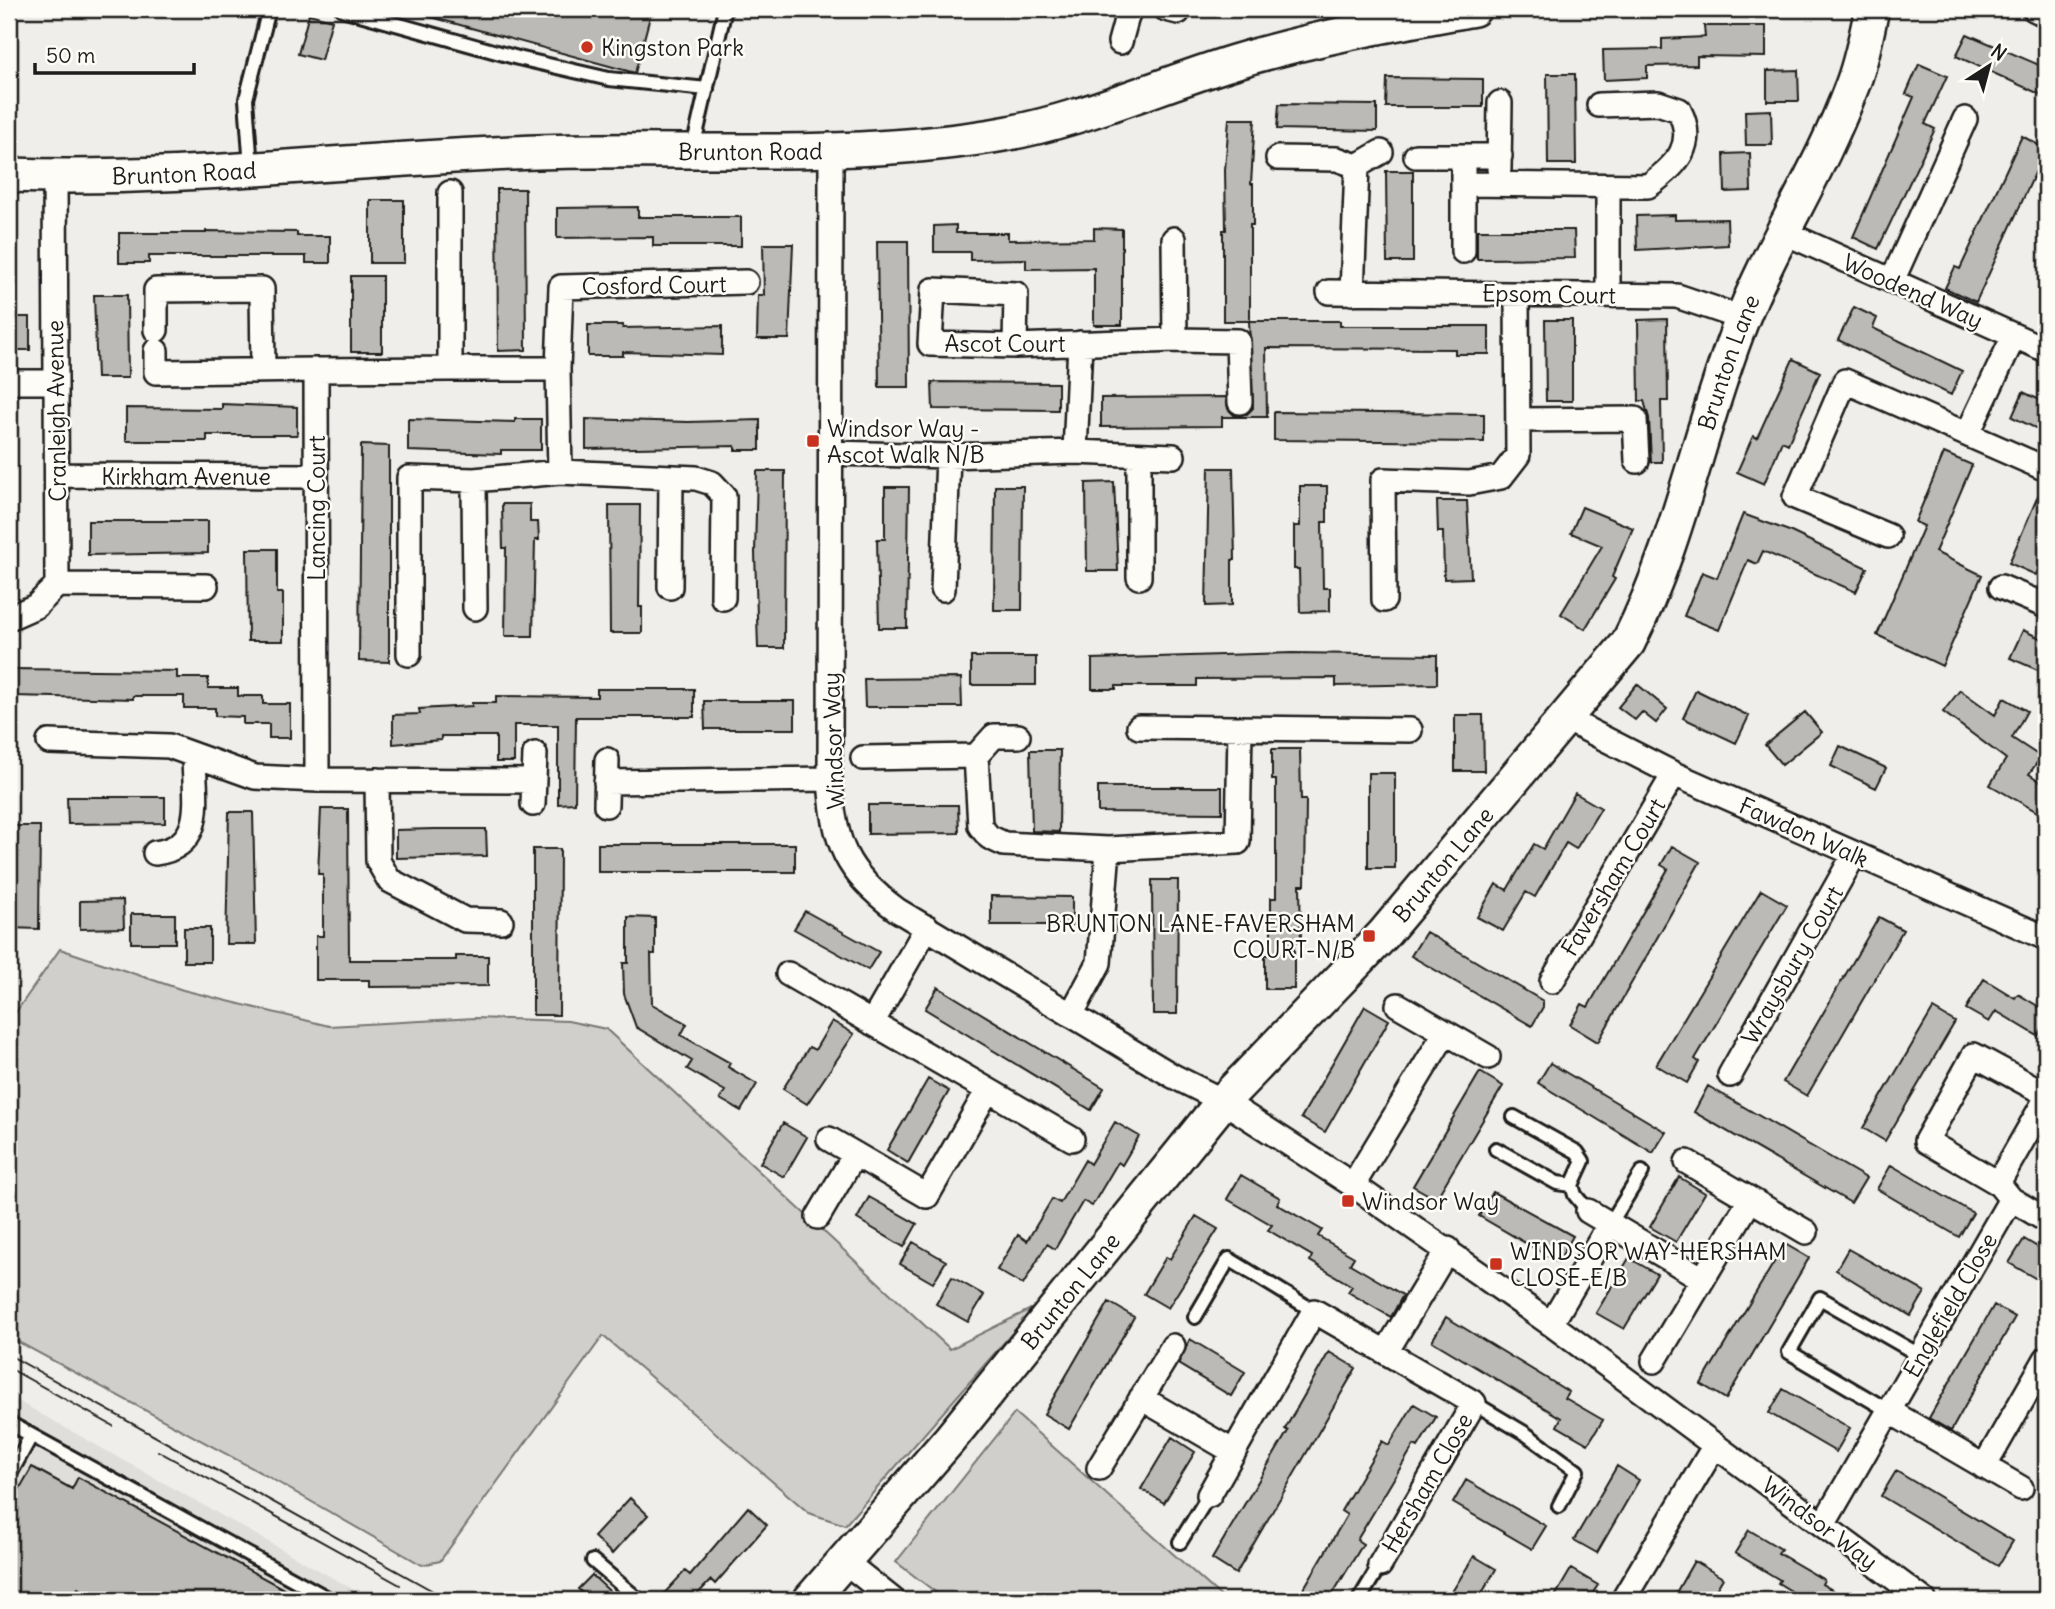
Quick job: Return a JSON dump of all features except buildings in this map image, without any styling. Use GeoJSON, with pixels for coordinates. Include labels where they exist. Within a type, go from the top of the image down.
{"type":"FeatureCollection","features":[{"type":"Feature","properties":{"kind":"street"},"geometry":{"type":"LineString","coordinates":[[1120,42],[1129,9]]}},
{"type":"Feature","properties":{"kind":"street","name":"Brunton Road"},"geometry":{"type":"LineString","coordinates":[[9,174],[55,176],[251,171],[449,155],[831,150],[947,142],[1038,127],[1285,48],[1439,12],[1474,9]]}},
{"type":"Feature","properties":{"kind":"street","name":"Brunton Lane"},"geometry":{"type":"LineString","coordinates":[[810,1600],[950,1439],[1223,1101],[1383,935],[1628,643],[1653,594],[1675,530],[1709,410],[1742,318],[1781,231],[1850,93],[1872,9]]}},
{"type":"Feature","properties":{"kind":"street"},"geometry":{"type":"LineString","coordinates":[[2034,9],[2046,15]]}},
{"type":"Feature","properties":{"kind":"street"},"geometry":{"type":"LineString","coordinates":[[1499,185],[1500,103]]}},
{"type":"Feature","properties":{"kind":"street"},"geometry":{"type":"LineString","coordinates":[[1464,184],[1648,186],[1665,173],[1683,152],[1688,128],[1679,110],[1658,103],[1599,105]]}},
{"type":"Feature","properties":{"kind":"street"},"geometry":{"type":"LineString","coordinates":[[1892,281],[1965,119]]}},
{"type":"Feature","properties":{"kind":"street","name":"Windsor Way"},"geometry":{"type":"LineString","coordinates":[[831,150],[830,779],[831,807],[845,858],[870,890],[1071,1015],[1223,1101],[1448,1249],[1924,1600]]}},
{"type":"Feature","properties":{"kind":"street"},"geometry":{"type":"LineString","coordinates":[[1278,158],[1337,159],[1357,166],[1381,152]]}},
{"type":"Feature","properties":{"kind":"street"},"geometry":{"type":"LineString","coordinates":[[1416,156],[1500,156]]}},
{"type":"Feature","properties":{"kind":"street"},"geometry":{"type":"LineString","coordinates":[[1463,251],[1464,156]]}},
{"type":"Feature","properties":{"kind":"street","name":"Epsom Court"},"geometry":{"type":"LineString","coordinates":[[1357,166],[1341,292],[1677,296],[1742,318]]}},
{"type":"Feature","properties":{"kind":"street","name":"Cranleigh Avenue"},"geometry":{"type":"LineString","coordinates":[[55,176],[57,585]]}},
{"type":"Feature","properties":{"kind":"street"},"geometry":{"type":"LineString","coordinates":[[1608,186],[1608,295]]}},
{"type":"Feature","properties":{"kind":"street"},"geometry":{"type":"LineString","coordinates":[[450,194],[450,369]]}},
{"type":"Feature","properties":{"kind":"street","name":"Woodend Way"},"geometry":{"type":"LineString","coordinates":[[1781,231],[2046,349]]}},
{"type":"Feature","properties":{"kind":"street"},"geometry":{"type":"LineString","coordinates":[[1174,239],[1175,340]]}},
{"type":"Feature","properties":{"kind":"street","name":"Cosford Court"},"geometry":{"type":"LineString","coordinates":[[558,369],[561,287],[746,282]]}},
{"type":"Feature","properties":{"kind":"street"},"geometry":{"type":"LineString","coordinates":[[263,370],[262,289],[156,289],[156,372],[558,369],[560,472]]}},
{"type":"Feature","properties":{"kind":"street","name":"Ascot Court"},"geometry":{"type":"LineString","coordinates":[[1015,346],[1016,294],[933,290],[930,344],[1015,346],[1175,340],[1238,341],[1240,402]]}},
{"type":"Feature","properties":{"kind":"street"},"geometry":{"type":"LineString","coordinates":[[1384,600],[1383,480],[1469,482],[1501,477],[1518,455],[1517,294]]}},
{"type":"Feature","properties":{"kind":"street"},"geometry":{"type":"LineString","coordinates":[[1968,433],[2014,335]]}},
{"type":"Feature","properties":{"kind":"street","name":"Ascot Court"},"geometry":{"type":"LineString","coordinates":[[1075,452],[1080,343]]}},
{"type":"Feature","properties":{"kind":"street","name":"Lancing Court"},"geometry":{"type":"LineString","coordinates":[[316,370],[317,780]]}},
{"type":"Feature","properties":{"kind":"street"},"geometry":{"type":"LineString","coordinates":[[1888,536],[1795,497],[1845,381],[2046,469]]}},
{"type":"Feature","properties":{"kind":"street"},"geometry":{"type":"LineString","coordinates":[[9,382],[54,382]]}},
{"type":"Feature","properties":{"kind":"street"},"geometry":{"type":"LineString","coordinates":[[1518,420],[1635,419],[1637,461]]}},
{"type":"Feature","properties":{"kind":"street"},"geometry":{"type":"LineString","coordinates":[[831,453],[948,456],[1075,452],[1173,456]]}},
{"type":"Feature","properties":{"kind":"street"},"geometry":{"type":"LineString","coordinates":[[1139,455],[1139,577]]}},
{"type":"Feature","properties":{"kind":"street"},"geometry":{"type":"LineString","coordinates":[[943,589],[948,456]]}},
{"type":"Feature","properties":{"kind":"street"},"geometry":{"type":"LineString","coordinates":[[409,654],[409,478],[474,480],[560,472],[696,478],[712,483],[724,496],[723,598]]}},
{"type":"Feature","properties":{"kind":"street","name":"Kirkham Avenue"},"geometry":{"type":"LineString","coordinates":[[57,475],[315,476]]}},
{"type":"Feature","properties":{"kind":"street"},"geometry":{"type":"LineString","coordinates":[[670,587],[671,477]]}},
{"type":"Feature","properties":{"kind":"street"},"geometry":{"type":"LineString","coordinates":[[474,480],[475,608]]}},
{"type":"Feature","properties":{"kind":"street"},"geometry":{"type":"LineString","coordinates":[[9,618],[36,606],[57,585],[206,586]]}},
{"type":"Feature","properties":{"kind":"street"},"geometry":{"type":"LineString","coordinates":[[2001,587],[2046,606]]}},
{"type":"Feature","properties":{"kind":"street","name":"Fawdon Walk"},"geometry":{"type":"LineString","coordinates":[[1566,719],[1674,774],[2046,938]]}},
{"type":"Feature","properties":{"kind":"street"},"geometry":{"type":"LineString","coordinates":[[1139,727],[1410,730]]}},
{"type":"Feature","properties":{"kind":"street"},"geometry":{"type":"LineString","coordinates":[[976,755],[980,826],[989,837],[1004,844],[1108,849],[1238,842],[1240,728]]}},
{"type":"Feature","properties":{"kind":"street"},"geometry":{"type":"LineString","coordinates":[[863,758],[976,755],[994,736],[1018,736]]}},
{"type":"Feature","properties":{"kind":"street"},"geometry":{"type":"LineString","coordinates":[[49,742],[152,743],[169,746],[255,777],[317,780],[534,781]]}},
{"type":"Feature","properties":{"kind":"street"},"geometry":{"type":"LineString","coordinates":[[533,804],[535,754]]}},
{"type":"Feature","properties":{"kind":"street"},"geometry":{"type":"LineString","coordinates":[[155,853],[174,851],[191,834],[194,820],[194,756]]}},
{"type":"Feature","properties":{"kind":"street"},"geometry":{"type":"LineString","coordinates":[[606,805],[606,771],[830,779]]}},
{"type":"Feature","properties":{"kind":"street","name":"Faversham Court"},"geometry":{"type":"LineString","coordinates":[[1552,981],[1674,774]]}},
{"type":"Feature","properties":{"kind":"street"},"geometry":{"type":"LineString","coordinates":[[377,780],[378,861],[389,880],[426,902],[466,920],[500,921]]}},
{"type":"Feature","properties":{"kind":"street"},"geometry":{"type":"LineString","coordinates":[[1071,1015],[1099,963],[1108,849]]}},
{"type":"Feature","properties":{"kind":"street","name":"Wraysbury Court"},"geometry":{"type":"LineString","coordinates":[[1730,1074],[1854,855]]}},
{"type":"Feature","properties":{"kind":"street"},"geometry":{"type":"LineString","coordinates":[[872,1023],[928,927]]}},
{"type":"Feature","properties":{"kind":"street"},"geometry":{"type":"LineString","coordinates":[[788,974],[1072,1139]]}},
{"type":"Feature","properties":{"kind":"street"},"geometry":{"type":"LineString","coordinates":[[1398,1005],[1488,1057]]}},
{"type":"Feature","properties":{"kind":"street"},"geometry":{"type":"LineString","coordinates":[[1353,1185],[1445,1033]]}},
{"type":"Feature","properties":{"kind":"street","name":"Englefield Close"},"geometry":{"type":"LineString","coordinates":[[1823,1525],[1921,1356],[2005,1191],[2046,1096],[1974,1055],[1926,1141],[2005,1191],[2046,1220]]}},
{"type":"Feature","properties":{"kind":"street"},"geometry":{"type":"LineString","coordinates":[[829,1139],[927,1196],[988,1090]]}},
{"type":"Feature","properties":{"kind":"street"},"geometry":{"type":"LineString","coordinates":[[818,1217],[855,1154]]}},
{"type":"Feature","properties":{"kind":"street"},"geometry":{"type":"LineString","coordinates":[[1687,1162],[1806,1232]]}},
{"type":"Feature","properties":{"kind":"street"},"geometry":{"type":"LineString","coordinates":[[1654,1361],[1750,1200]]}},
{"type":"Feature","properties":{"kind":"street"},"geometry":{"type":"LineString","coordinates":[[1588,1211],[1703,1279]]}},
{"type":"Feature","properties":{"kind":"street"},"geometry":{"type":"LineString","coordinates":[[1551,1324],[1610,1224]]}},
{"type":"Feature","properties":{"kind":"street"},"geometry":{"type":"LineString","coordinates":[[1386,1352],[1448,1249]]}},
{"type":"Feature","properties":{"kind":"street"},"geometry":{"type":"LineString","coordinates":[[1209,1494],[1314,1311]]}},
{"type":"Feature","properties":{"kind":"street","name":"Hersham Close"},"geometry":{"type":"LineString","coordinates":[[1314,1311],[1474,1402],[1380,1565]]}},
{"type":"Feature","properties":{"kind":"street"},"geometry":{"type":"LineString","coordinates":[[1099,1468],[1173,1346]]}},
{"type":"Feature","properties":{"kind":"street"},"geometry":{"type":"LineString","coordinates":[[1984,1467],[2046,1359]]}},
{"type":"Feature","properties":{"kind":"street"},"geometry":{"type":"LineString","coordinates":[[1141,1398],[1234,1452]]}},
{"type":"Feature","properties":{"kind":"street"},"geometry":{"type":"LineString","coordinates":[[1889,1411],[2021,1488]]}},
{"type":"Feature","properties":{"kind":"street"},"geometry":{"type":"LineString","coordinates":[[1623,1600],[1715,1445]]}},
{"type":"Feature","properties":{"kind":"street"},"geometry":{"type":"LineString","coordinates":[[844,1561],[893,1600]]}},
{"type":"Feature","properties":{"kind":"lane"},"geometry":{"type":"LineString","coordinates":[[251,171],[246,99],[269,9]]}},
{"type":"Feature","properties":{"kind":"lane"},"geometry":{"type":"LineString","coordinates":[[342,9],[518,58],[609,79],[706,89]]}},
{"type":"Feature","properties":{"kind":"lane"},"geometry":{"type":"LineString","coordinates":[[692,153],[725,9]]}},
{"type":"Feature","properties":{"kind":"lane"},"geometry":{"type":"LineString","coordinates":[[1514,1117],[1577,1152],[1583,1161],[1572,1185],[1575,1195],[1588,1211]]}},
{"type":"Feature","properties":{"kind":"lane"},"geometry":{"type":"LineString","coordinates":[[1496,1149],[1557,1183],[1572,1185]]}},
{"type":"Feature","properties":{"kind":"lane"},"geometry":{"type":"LineString","coordinates":[[1610,1224],[1642,1172]]}},
{"type":"Feature","properties":{"kind":"lane","name":"Hersham Close"},"geometry":{"type":"LineString","coordinates":[[1195,1317],[1229,1259],[1314,1311]]}},
{"type":"Feature","properties":{"kind":"lane"},"geometry":{"type":"LineString","coordinates":[[1889,1411],[1788,1352],[1820,1298],[1921,1356]]}},
{"type":"Feature","properties":{"kind":"lane","name":"Hersham Close"},"geometry":{"type":"LineString","coordinates":[[1474,1402],[1526,1434],[1577,1471],[1559,1506]]}},
{"type":"Feature","properties":{"kind":"lane"},"geometry":{"type":"LineString","coordinates":[[9,1423],[331,1600]]}},
{"type":"Feature","properties":{"kind":"lane"},"geometry":{"type":"LineString","coordinates":[[9,1476],[31,1436]]}},
{"type":"Feature","properties":{"kind":"lane"},"geometry":{"type":"LineString","coordinates":[[1180,1542],[1209,1494]]}},
{"type":"Feature","properties":{"kind":"lane"},"geometry":{"type":"LineString","coordinates":[[593,1561],[639,1600]]}},
{"type":"Feature","properties":{"kind":"lane","name":"Hersham Close"},"geometry":{"type":"LineString","coordinates":[[1359,1600],[1380,1565]]}},
{"type":"Feature","properties":{"kind":"shaded area"},"geometry":{"type":"Polygon","coordinates":[[[60,949],[183,990],[329,1026],[475,1018],[568,1021],[606,1029],[950,1349],[1035,1307],[845,1525],[809,1513],[603,1336],[440,1561],[422,1565],[265,1475],[9,1337],[9,1022],[60,949]]]}},
{"type":"Feature","properties":{"kind":"shaded area"},"geometry":{"type":"Polygon","coordinates":[[[9,1396],[372,1600],[9,1600],[9,1396]]]}},
{"type":"Feature","properties":{"kind":"shaded area"},"geometry":{"type":"Polygon","coordinates":[[[1015,1413],[1225,1600],[946,1600],[896,1562],[1015,1413]]]}},
{"type":"Feature","properties":{"kind":"tram line"},"geometry":{"type":"LineString","coordinates":[[9,1355],[449,1600]]}},
{"type":"Feature","properties":{"kind":"tram line"},"geometry":{"type":"LineString","coordinates":[[9,1368],[113,1426]]}},
{"type":"Feature","properties":{"kind":"tram line"},"geometry":{"type":"LineString","coordinates":[[158,1451],[400,1585]]}},
{"type":"Feature","properties":{"kind":"place","name":"Kingston Park"},"geometry":{"type":"Point","coordinates":[587,47]}},
{"type":"Feature","properties":{"kind":"place","name":"Windsor Way - Ascot Walk N/B"},"geometry":{"type":"Point","coordinates":[813,441]}},
{"type":"Feature","properties":{"kind":"place","name":"BRUNTON LANE-FAVERSHAM COURT-N/B"},"geometry":{"type":"Point","coordinates":[1369,936]}},
{"type":"Feature","properties":{"kind":"place","name":"Windsor Way"},"geometry":{"type":"Point","coordinates":[1348,1201]}},
{"type":"Feature","properties":{"kind":"place","name":"WINDSOR WAY-HERSHAM CLOSE-E/B"},"geometry":{"type":"Point","coordinates":[1496,1264]}}]}
